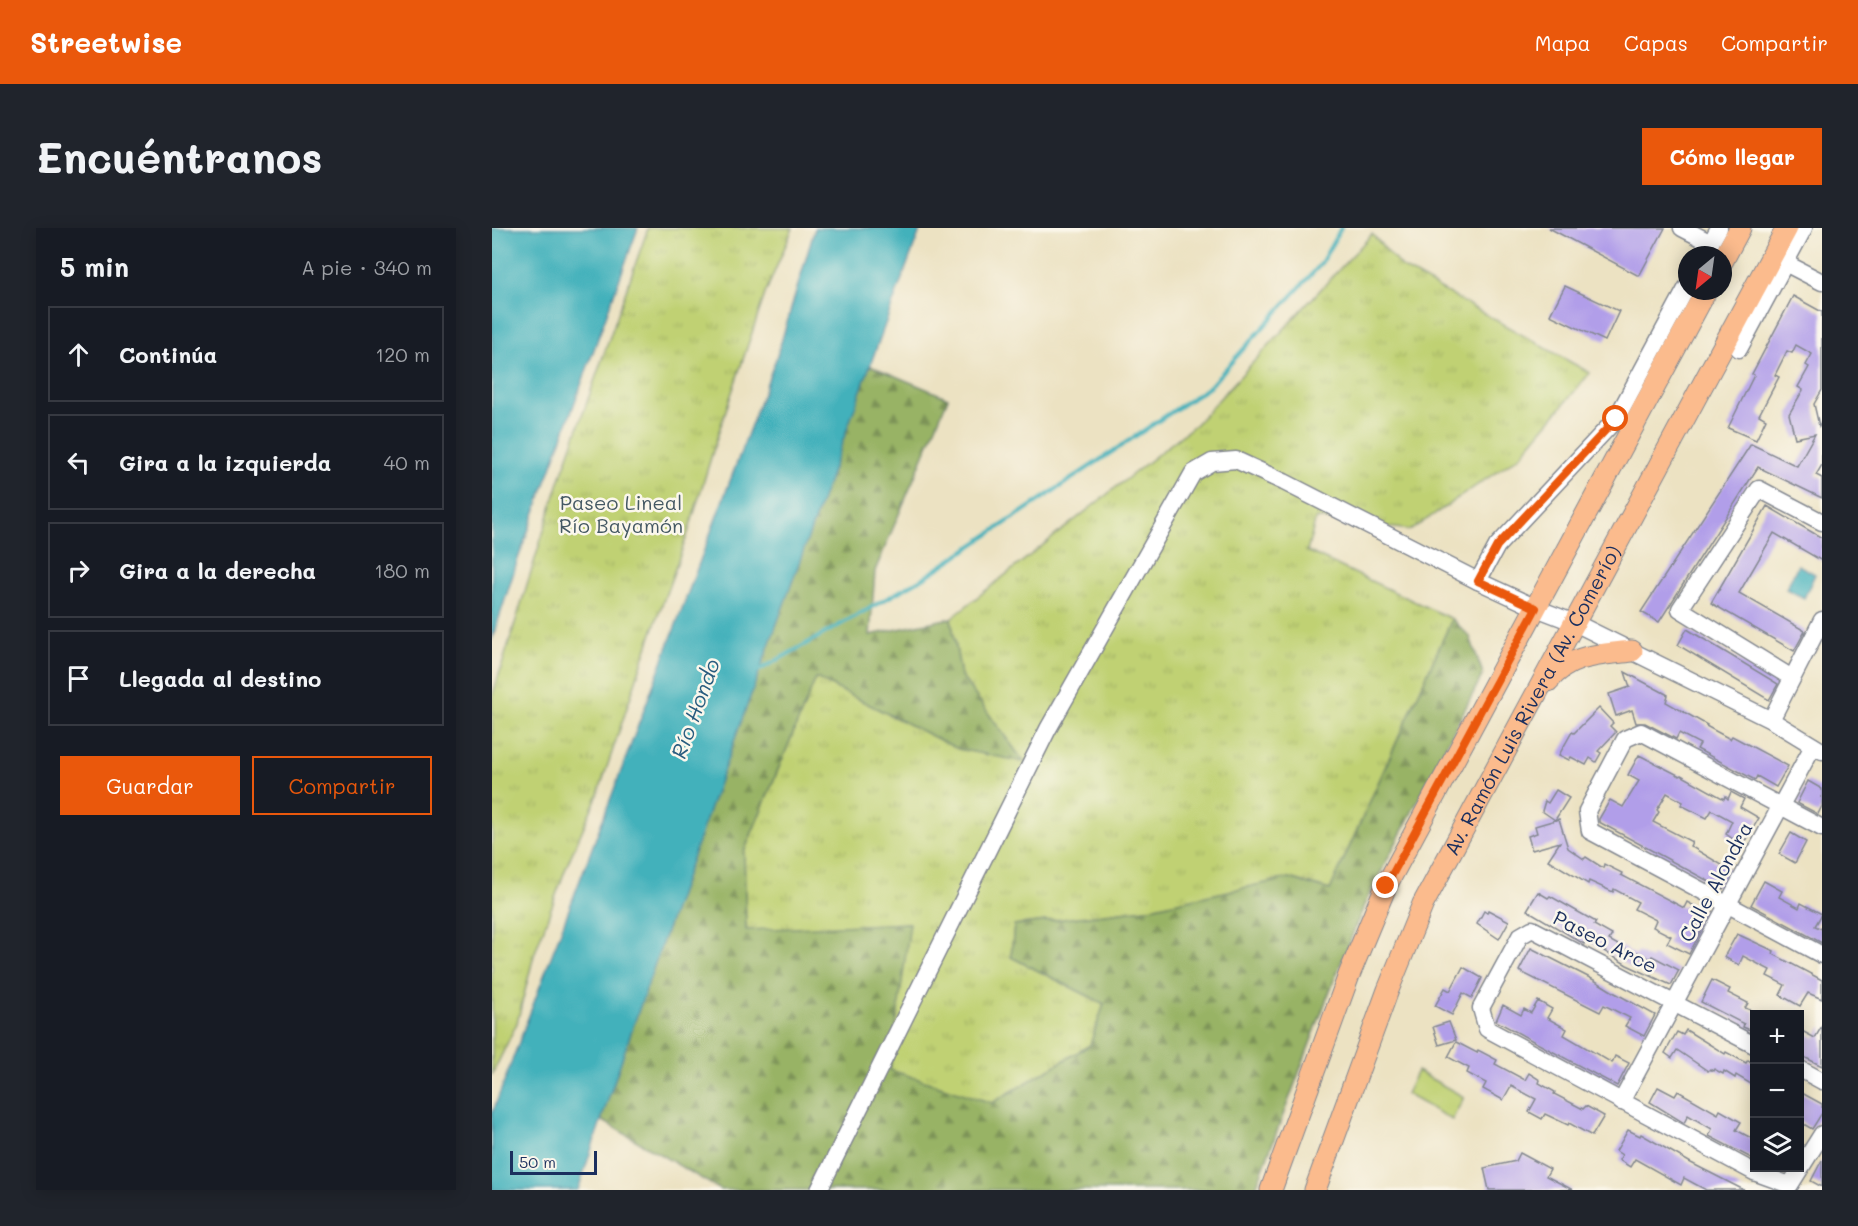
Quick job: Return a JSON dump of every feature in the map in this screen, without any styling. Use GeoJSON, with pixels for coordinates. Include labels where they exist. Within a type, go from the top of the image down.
{"type":"FeatureCollection","features":[{"type":"Feature","properties":{"kind":"main road"},"geometry":{"type":"LineString","coordinates":[[1714,246],[1740,228]]}},
{"type":"Feature","properties":{"kind":"main road","name":"Av. Ramón Luis Rivera (Av. Comerío)"},"geometry":{"type":"LineString","coordinates":[[1315,1190],[1388,990],[1424,904],[1787,228]]}},
{"type":"Feature","properties":{"kind":"main road","name":"Av. Ramón Luis Rivera (Av. Comerío)"},"geometry":{"type":"LineString","coordinates":[[1271,1190],[1349,975],[1386,886],[1701,300]]}},
{"type":"Feature","properties":{"kind":"main road"},"geometry":{"type":"LineString","coordinates":[[1533,700],[1557,670],[1568,663],[1632,651]]}},
{"type":"Feature","properties":{"kind":"street"},"geometry":{"type":"LineString","coordinates":[[1684,228],[1714,246]]}},
{"type":"Feature","properties":{"kind":"street"},"geometry":{"type":"LineString","coordinates":[[1739,349],[1804,228]]}},
{"type":"Feature","properties":{"kind":"street"},"geometry":{"type":"LineString","coordinates":[[1785,263],[1822,282]]}},
{"type":"Feature","properties":{"kind":"street"},"geometry":{"type":"LineString","coordinates":[[1478,581],[1497,546],[1616,419],[1680,300]]}},
{"type":"Feature","properties":{"kind":"street"},"geometry":{"type":"LineString","coordinates":[[819,1190],[1048,729],[1193,473],[1212,462],[1236,460],[1284,482],[1478,581],[1575,623],[1771,720],[1817,749]]}},
{"type":"Feature","properties":{"kind":"street"},"geometry":{"type":"LineString","coordinates":[[1792,678],[1680,609],[1759,489],[1822,522]]}},
{"type":"Feature","properties":{"kind":"street"},"geometry":{"type":"LineString","coordinates":[[1771,720],[1822,620]]}},
{"type":"Feature","properties":{"kind":"street"},"geometry":{"type":"LineString","coordinates":[[1822,828],[1641,732],[1625,739],[1587,811],[1590,831],[1822,955]]}},
{"type":"Feature","properties":{"kind":"street","name":"Calle Alondra"},"geometry":{"type":"LineString","coordinates":[[1621,1101],[1781,805],[1817,749]]}},
{"type":"Feature","properties":{"kind":"street","name":"Paseo Arce"},"geometry":{"type":"LineString","coordinates":[[1621,1101],[1487,1029],[1481,1008],[1520,936],[1532,929],[1675,1002]]}},
{"type":"Feature","properties":{"kind":"street"},"geometry":{"type":"LineString","coordinates":[[1675,1002],[1750,1042]]}},
{"type":"Feature","properties":{"kind":"street"},"geometry":{"type":"LineString","coordinates":[[1804,1071],[1822,1081]]}},
{"type":"Feature","properties":{"kind":"street"},"geometry":{"type":"LineString","coordinates":[[1621,1101],[1754,1172],[1791,1185],[1822,1134]]}},
{"type":"Feature","properties":{"kind":"green space","name":"Paseo Lineal Río Bayamón"},"geometry":{"type":"Polygon","coordinates":[[[648,228],[793,228],[765,294],[688,533],[598,794],[567,865],[534,955],[517,1023],[492,1075],[492,697],[559,482],[648,228]]]}},
{"type":"Feature","properties":{"kind":"green space"},"geometry":{"type":"Polygon","coordinates":[[[1372,234],[1401,267],[1590,373],[1520,456],[1411,530],[1316,518],[1307,551],[1452,619],[1330,890],[1289,878],[1146,909],[1014,925],[1011,957],[1104,1004],[1090,1045],[992,1103],[890,1070],[909,923],[746,931],[744,852],[816,678],[958,749],[1023,761],[961,676],[951,618],[1196,424],[1372,234]]]}},
{"type":"Feature","properties":{"kind":"green space"},"geometry":{"type":"Polygon","coordinates":[[[869,365],[948,398],[875,571],[870,635],[951,618],[961,676],[1024,762],[958,749],[816,678],[744,852],[746,930],[910,923],[890,1070],[992,1103],[1090,1045],[1104,1004],[1011,957],[1014,925],[1146,909],[1289,878],[1330,890],[1452,619],[1470,637],[1483,674],[1366,901],[1255,1190],[721,1190],[601,1120],[699,836],[869,365]]]}},
{"type":"Feature","properties":{"kind":"green space"},"geometry":{"type":"Polygon","coordinates":[[[1417,1071],[1464,1097],[1452,1120],[1406,1094],[1417,1071]]]}},
{"type":"Feature","properties":{"kind":"water"},"geometry":{"type":"Polygon","coordinates":[[[492,228],[638,228],[518,559],[492,640],[492,228]]]}},
{"type":"Feature","properties":{"kind":"water","name":"Río Hondo"},"geometry":{"type":"Polygon","coordinates":[[[815,228],[921,228],[706,820],[578,1190],[492,1190],[492,1114],[777,356],[815,228]]]}},
{"type":"Feature","properties":{"kind":"water"},"geometry":{"type":"Polygon","coordinates":[[[1798,565],[1815,574],[1804,598],[1786,589],[1798,565]]]}},
{"type":"Feature","properties":{"kind":"building"},"geometry":{"type":"Polygon","coordinates":[[[1549,228],[1665,228],[1639,276],[1549,228]]]}},
{"type":"Feature","properties":{"kind":"building"},"geometry":{"type":"Polygon","coordinates":[[[1565,286],[1619,311],[1605,341],[1550,315],[1565,286]]]}},
{"type":"Feature","properties":{"kind":"building"},"geometry":{"type":"Polygon","coordinates":[[[1793,296],[1822,312],[1822,390],[1814,404],[1819,426],[1822,420],[1822,465],[1816,475],[1822,478],[1822,498],[1758,467],[1659,622],[1641,612],[1751,444],[1797,466],[1815,434],[1795,438],[1789,414],[1803,390],[1798,387],[1809,367],[1806,365],[1812,354],[1796,345],[1792,353],[1787,351],[1775,375],[1779,377],[1759,415],[1766,419],[1756,440],[1728,428],[1754,375],[1752,374],[1793,296]]]}},
{"type":"Feature","properties":{"kind":"building"},"geometry":{"type":"Polygon","coordinates":[[[1767,506],[1822,538],[1822,561],[1774,533],[1739,593],[1805,631],[1794,651],[1711,603],[1767,506]]]}},
{"type":"Feature","properties":{"kind":"building"},"geometry":{"type":"Polygon","coordinates":[[[1687,629],[1778,684],[1769,700],[1678,645],[1687,629]]]}},
{"type":"Feature","properties":{"kind":"building"},"geometry":{"type":"Polygon","coordinates":[[[1625,672],[1668,695],[1666,702],[1706,726],[1730,739],[1732,736],[1788,766],[1776,787],[1757,776],[1755,780],[1697,749],[1700,744],[1679,733],[1676,739],[1645,723],[1636,723],[1632,710],[1616,716],[1609,694],[1630,687],[1625,672]]]}},
{"type":"Feature","properties":{"kind":"building"},"geometry":{"type":"Polygon","coordinates":[[[1599,708],[1613,723],[1610,726],[1616,732],[1598,751],[1601,753],[1596,762],[1590,758],[1586,765],[1571,757],[1569,760],[1559,755],[1572,732],[1574,733],[1599,708]]]}},
{"type":"Feature","properties":{"kind":"building"},"geometry":{"type":"Polygon","coordinates":[[[1639,755],[1724,799],[1725,796],[1728,799],[1731,792],[1744,799],[1740,807],[1759,818],[1746,840],[1739,836],[1736,841],[1726,834],[1732,821],[1712,810],[1707,818],[1681,805],[1683,802],[1667,793],[1657,810],[1659,812],[1653,822],[1692,842],[1690,846],[1732,871],[1723,889],[1599,822],[1610,800],[1623,807],[1639,781],[1628,775],[1639,755]]]}},
{"type":"Feature","properties":{"kind":"building"},"geometry":{"type":"Polygon","coordinates":[[[1808,781],[1822,789],[1822,806],[1818,814],[1797,803],[1808,781]]]}},
{"type":"Feature","properties":{"kind":"building"},"geometry":{"type":"Polygon","coordinates":[[[1556,790],[1569,798],[1555,820],[1542,811],[1545,801],[1548,803],[1556,790]]]}},
{"type":"Feature","properties":{"kind":"building"},"geometry":{"type":"Polygon","coordinates":[[[1559,819],[1568,848],[1584,859],[1586,857],[1603,868],[1604,864],[1684,908],[1687,902],[1710,914],[1689,954],[1667,943],[1671,936],[1653,927],[1656,920],[1634,909],[1638,902],[1614,889],[1613,892],[1589,881],[1588,884],[1548,860],[1560,842],[1532,850],[1528,836],[1537,833],[1535,826],[1559,819]]]}},
{"type":"Feature","properties":{"kind":"building"},"geometry":{"type":"Polygon","coordinates":[[[1791,833],[1806,842],[1795,863],[1779,854],[1791,833]]]}},
{"type":"Feature","properties":{"kind":"building"},"geometry":{"type":"Polygon","coordinates":[[[1764,881],[1782,891],[1779,897],[1799,908],[1801,903],[1822,914],[1815,926],[1822,929],[1822,943],[1751,905],[1764,881]]]}},
{"type":"Feature","properties":{"kind":"building"},"geometry":{"type":"Polygon","coordinates":[[[1538,892],[1548,898],[1550,896],[1596,922],[1594,925],[1612,935],[1609,940],[1636,955],[1638,952],[1650,959],[1652,956],[1679,970],[1671,985],[1627,965],[1586,940],[1584,944],[1527,910],[1538,892]]]}},
{"type":"Feature","properties":{"kind":"building"},"geometry":{"type":"Polygon","coordinates":[[[1488,910],[1509,921],[1499,939],[1477,924],[1484,911],[1487,913],[1488,910]]]}},
{"type":"Feature","properties":{"kind":"building"},"geometry":{"type":"Polygon","coordinates":[[[1737,934],[1774,951],[1773,954],[1822,980],[1822,999],[1808,993],[1800,1006],[1780,995],[1785,985],[1767,976],[1770,970],[1743,956],[1739,965],[1724,957],[1737,934]]]}},
{"type":"Feature","properties":{"kind":"building"},"geometry":{"type":"Polygon","coordinates":[[[1531,948],[1655,1015],[1644,1036],[1625,1026],[1630,1018],[1604,1005],[1600,1012],[1519,971],[1531,948]]]}},
{"type":"Feature","properties":{"kind":"building"},"geometry":{"type":"Polygon","coordinates":[[[1463,967],[1482,978],[1472,998],[1463,993],[1452,1015],[1435,1006],[1445,988],[1450,991],[1463,967]]]}},
{"type":"Feature","properties":{"kind":"building"},"geometry":{"type":"Polygon","coordinates":[[[1712,980],[1730,989],[1728,993],[1748,1003],[1745,1008],[1750,1010],[1750,1030],[1743,1027],[1744,1024],[1701,1002],[1712,980]]]}},
{"type":"Feature","properties":{"kind":"building"},"geometry":{"type":"Polygon","coordinates":[[[1538,1001],[1552,1009],[1547,1018],[1567,1029],[1564,1035],[1612,1063],[1615,1056],[1629,1063],[1617,1086],[1496,1021],[1503,1005],[1521,1015],[1524,1009],[1531,1013],[1538,1001]]]}},
{"type":"Feature","properties":{"kind":"building"},"geometry":{"type":"Polygon","coordinates":[[[1449,1022],[1456,1040],[1439,1045],[1433,1027],[1449,1022]]]}},
{"type":"Feature","properties":{"kind":"building"},"geometry":{"type":"Polygon","coordinates":[[[1822,1026],[1822,1066],[1804,1057],[1804,1032],[1815,1038],[1822,1026]]]}},
{"type":"Feature","properties":{"kind":"building"},"geometry":{"type":"Polygon","coordinates":[[[1686,1030],[1725,1054],[1726,1052],[1746,1063],[1748,1060],[1750,1061],[1750,1083],[1724,1071],[1723,1074],[1714,1069],[1708,1071],[1677,1050],[1672,1058],[1665,1053],[1677,1032],[1683,1035],[1686,1030]]]}},
{"type":"Feature","properties":{"kind":"building"},"geometry":{"type":"Polygon","coordinates":[[[1456,1042],[1497,1060],[1495,1064],[1525,1080],[1529,1073],[1540,1080],[1539,1083],[1555,1092],[1554,1094],[1583,1109],[1586,1106],[1604,1116],[1592,1136],[1569,1123],[1568,1125],[1545,1114],[1542,1119],[1529,1112],[1536,1099],[1511,1086],[1503,1100],[1483,1089],[1486,1083],[1467,1073],[1469,1068],[1448,1057],[1456,1042]]]}},
{"type":"Feature","properties":{"kind":"building"},"geometry":{"type":"Polygon","coordinates":[[[1658,1087],[1675,1096],[1678,1091],[1718,1114],[1720,1110],[1741,1122],[1736,1130],[1750,1137],[1750,1157],[1709,1136],[1712,1129],[1688,1115],[1684,1123],[1650,1102],[1658,1087]]]}},
{"type":"Feature","properties":{"kind":"building"},"geometry":{"type":"Polygon","coordinates":[[[1804,1094],[1822,1104],[1822,1113],[1812,1129],[1804,1124],[1804,1094]]]}},
{"type":"Feature","properties":{"kind":"building"},"geometry":{"type":"Polygon","coordinates":[[[1628,1130],[1640,1136],[1641,1134],[1744,1190],[1706,1190],[1684,1178],[1681,1185],[1635,1159],[1630,1167],[1619,1160],[1622,1155],[1616,1151],[1628,1130]]]}},
{"type":"Feature","properties":{"kind":"building"},"geometry":{"type":"Polygon","coordinates":[[[1520,1153],[1550,1169],[1546,1176],[1573,1190],[1489,1190],[1484,1168],[1516,1161],[1520,1153]]]}},
{"type":"Feature","properties":{"kind":"building"},"geometry":{"type":"Polygon","coordinates":[[[1822,1160],[1822,1187],[1811,1181],[1822,1160]]]}},
{"type":"Feature","properties":{"kind":"waterway"},"geometry":{"type":"LineString","coordinates":[[756,672],[925,577],[1209,387],[1320,265],[1341,228]]}},
{"type":"Feature","properties":{"kind":"route"},"geometry":{"type":"LineString","coordinates":[[1386,886],[1536,608],[1478,581],[1497,546],[1616,419]]}}]}
